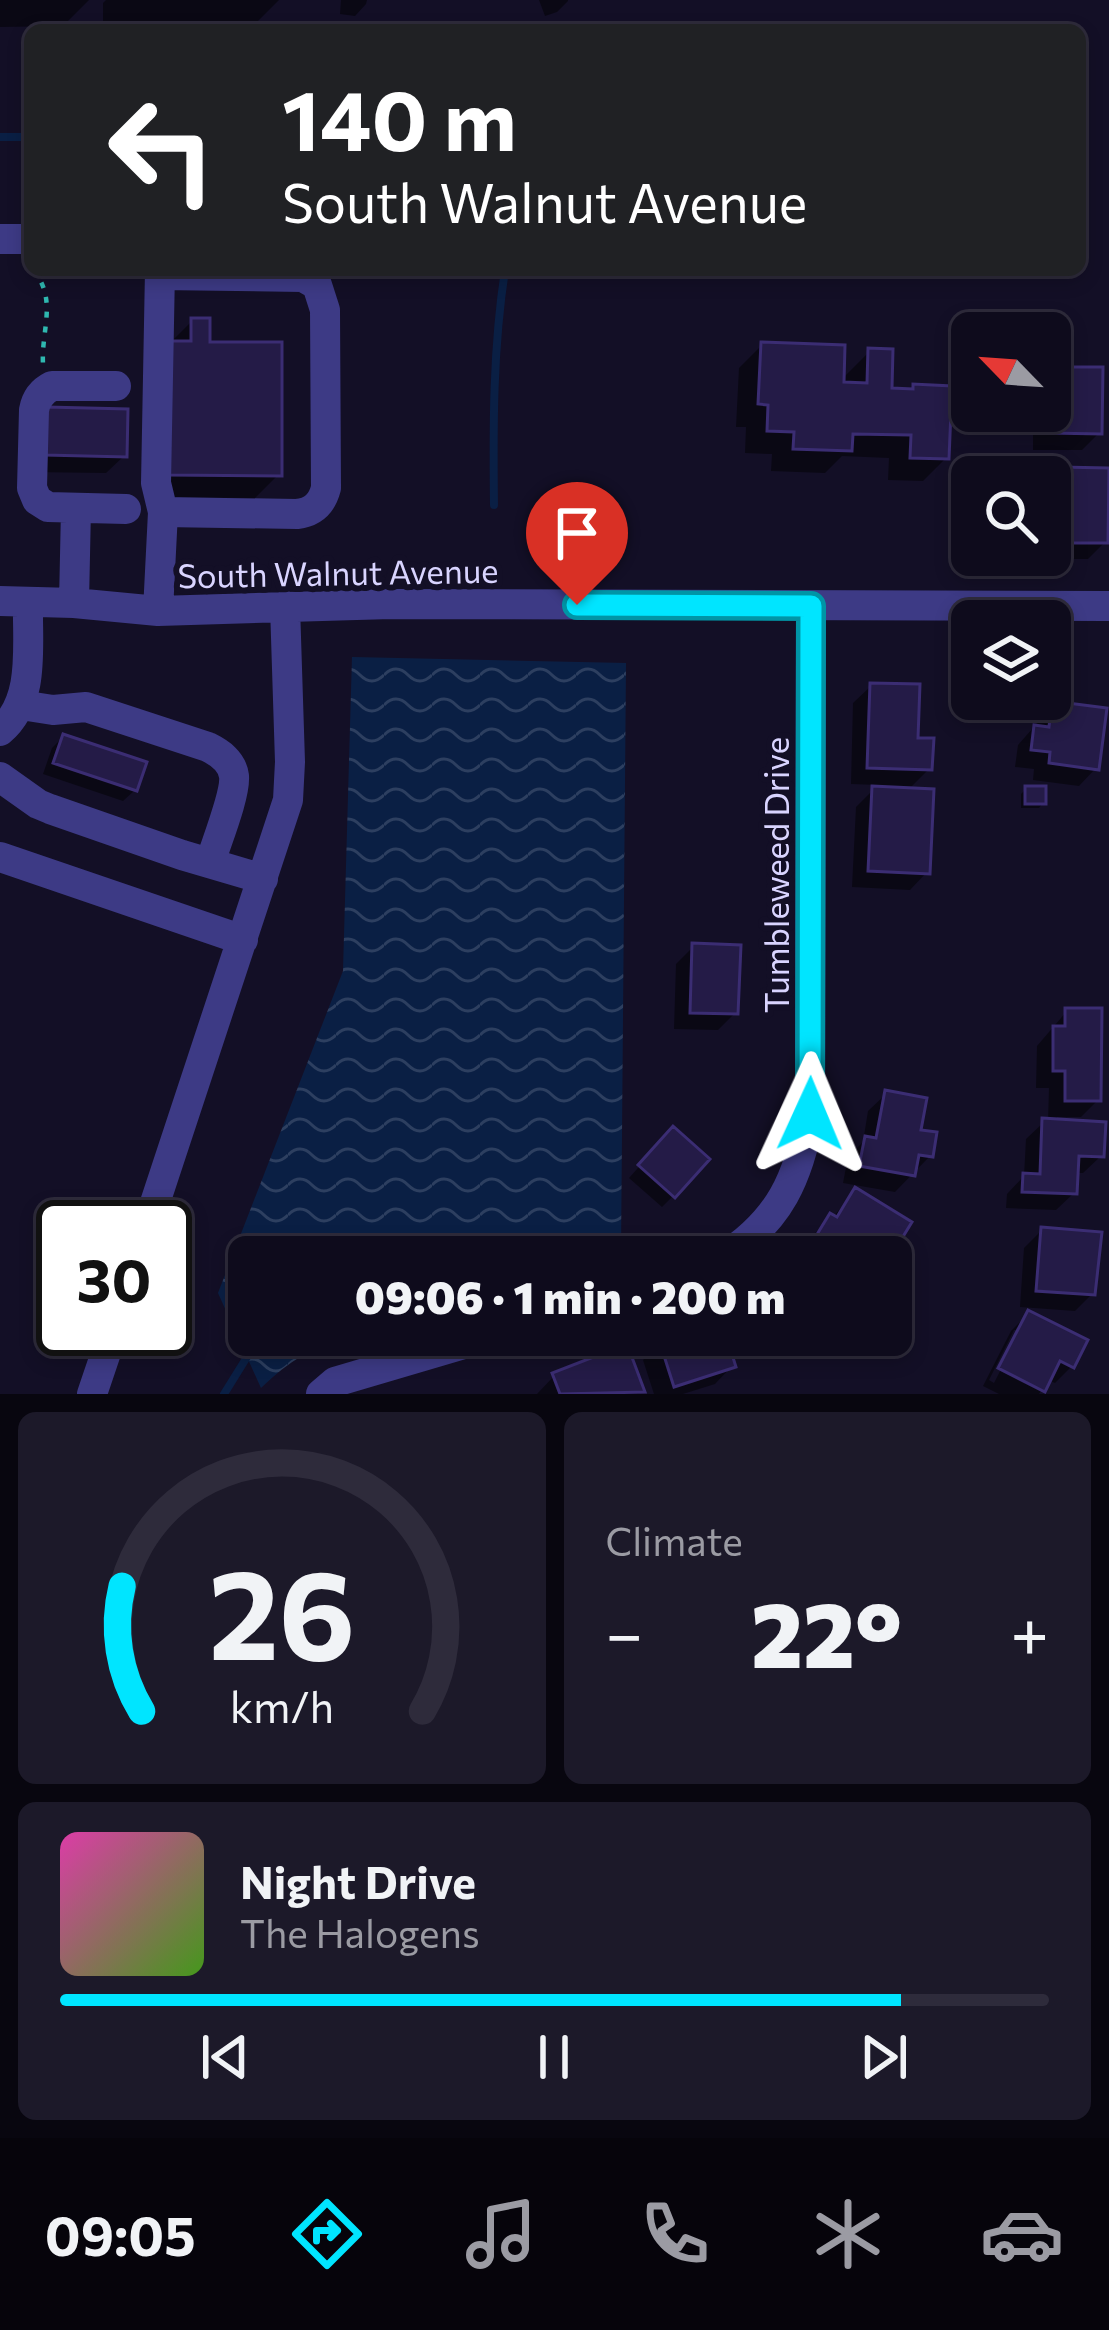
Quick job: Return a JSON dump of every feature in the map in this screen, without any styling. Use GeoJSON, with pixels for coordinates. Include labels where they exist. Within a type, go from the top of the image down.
{"type":"FeatureCollection","features":[{"type":"Feature","properties":{"kind":"street"},"geometry":{"type":"LineString","coordinates":[[158,611],[163,512],[156,483],[160,276]]}},
{"type":"Feature","properties":{"kind":"street"},"geometry":{"type":"LineString","coordinates":[[163,512],[298,514],[321,501],[326,488],[325,310],[316,285],[302,278],[245,276]]}},
{"type":"Feature","properties":{"kind":"street"},"geometry":{"type":"LineString","coordinates":[[116,386],[52,386],[41,394],[34,410],[33,495],[48,507],[125,509]]}},
{"type":"Feature","properties":{"kind":"street"},"geometry":{"type":"LineString","coordinates":[[74,603],[76,508]]}},
{"type":"Feature","properties":{"kind":"street"},"geometry":{"type":"LineString","coordinates":[[14,602],[33,707]]}},
{"type":"Feature","properties":{"kind":"street","name":"South Walnut Avenue"},"geometry":{"type":"LineString","coordinates":[[14,602],[158,611],[286,606],[1109,606]]}},
{"type":"Feature","properties":{"kind":"street"},"geometry":{"type":"LineString","coordinates":[[157,1200],[283,822],[290,781],[286,606]]}},
{"type":"Feature","properties":{"kind":"street","name":"Tumbleweed Drive"},"geometry":{"type":"LineString","coordinates":[[750,1236],[793,1184],[810,1114],[811,606]]}},
{"type":"Feature","properties":{"kind":"street"},"geometry":{"type":"LineString","coordinates":[[0,731],[33,707]]}},
{"type":"Feature","properties":{"kind":"street"},"geometry":{"type":"LineString","coordinates":[[33,707],[212,770],[226,782],[230,794],[210,863]]}},
{"type":"Feature","properties":{"kind":"street"},"geometry":{"type":"LineString","coordinates":[[0,778],[38,804],[263,879]]}},
{"type":"Feature","properties":{"kind":"street"},"geometry":{"type":"LineString","coordinates":[[0,856],[243,940]]}},
{"type":"Feature","properties":{"kind":"street"},"geometry":{"type":"LineString","coordinates":[[92,1394],[105,1356]]}},
{"type":"Feature","properties":{"kind":"street"},"geometry":{"type":"LineString","coordinates":[[321,1394],[335,1382],[423,1356]]}},
{"type":"Feature","properties":{"kind":"path"},"geometry":{"type":"LineString","coordinates":[[38,276],[47,299],[43,367],[52,386]]}},
{"type":"Feature","properties":{"kind":"water"},"geometry":{"type":"Polygon","coordinates":[[[352,657],[626,663],[621,1236],[240,1236],[343,971],[352,657]]]}},
{"type":"Feature","properties":{"kind":"water"},"geometry":{"type":"Polygon","coordinates":[[[228,1267],[228,1315],[218,1293],[228,1267]]]}},
{"type":"Feature","properties":{"kind":"water"},"geometry":{"type":"Polygon","coordinates":[[[247,1356],[303,1356],[282,1370],[261,1388],[247,1356]]]}},
{"type":"Feature","properties":{"kind":"building"},"geometry":{"type":"Polygon","coordinates":[[[191,318],[210,318],[210,342],[282,342],[282,476],[168,475],[169,341],[191,341],[191,318]]]}},
{"type":"Feature","properties":{"kind":"building"},"geometry":{"type":"Polygon","coordinates":[[[761,342],[845,345],[844,382],[867,383],[868,348],[893,349],[892,388],[951,386],[949,459],[910,458],[911,435],[853,434],[852,451],[793,449],[794,432],[767,431],[768,405],[758,404],[761,342]]]}},
{"type":"Feature","properties":{"kind":"building"},"geometry":{"type":"Polygon","coordinates":[[[1071,367],[1103,367],[1102,434],[1049,433],[1071,432],[1071,367]]]}},
{"type":"Feature","properties":{"kind":"building"},"geometry":{"type":"Polygon","coordinates":[[[46,407],[128,409],[127,457],[45,455],[46,407]]]}},
{"type":"Feature","properties":{"kind":"building"},"geometry":{"type":"Polygon","coordinates":[[[1071,467],[1109,468],[1108,543],[1071,543],[1071,467]]]}},
{"type":"Feature","properties":{"kind":"building"},"geometry":{"type":"Polygon","coordinates":[[[870,683],[920,684],[918,738],[934,738],[932,770],[867,768],[870,683]]]}},
{"type":"Feature","properties":{"kind":"building"},"geometry":{"type":"Polygon","coordinates":[[[1071,703],[1107,708],[1099,770],[1049,763],[1050,752],[1031,750],[1034,725],[1049,727],[1050,720],[1071,720],[1071,703]]]}},
{"type":"Feature","properties":{"kind":"building"},"geometry":{"type":"Polygon","coordinates":[[[63,734],[147,762],[137,791],[53,763],[63,734]]]}},
{"type":"Feature","properties":{"kind":"building"},"geometry":{"type":"Polygon","coordinates":[[[872,786],[934,789],[930,874],[868,871],[872,786]]]}},
{"type":"Feature","properties":{"kind":"building"},"geometry":{"type":"Polygon","coordinates":[[[1025,786],[1046,786],[1046,804],[1025,804],[1025,786]]]}},
{"type":"Feature","properties":{"kind":"building"},"geometry":{"type":"Polygon","coordinates":[[[692,943],[741,945],[738,1014],[690,1013],[692,943]]]}},
{"type":"Feature","properties":{"kind":"building"},"geometry":{"type":"Polygon","coordinates":[[[1065,1008],[1102,1008],[1101,1101],[1065,1101],[1065,1071],[1053,1071],[1053,1026],[1065,1026],[1065,1008]]]}},
{"type":"Feature","properties":{"kind":"building"},"geometry":{"type":"Polygon","coordinates":[[[885,1090],[927,1098],[921,1130],[937,1132],[933,1157],[919,1155],[915,1176],[859,1166],[865,1136],[876,1138],[885,1090]]]}},
{"type":"Feature","properties":{"kind":"building"},"geometry":{"type":"Polygon","coordinates":[[[1042,1118],[1106,1122],[1104,1157],[1079,1156],[1077,1194],[1022,1192],[1023,1173],[1040,1174],[1042,1118]]]}},
{"type":"Feature","properties":{"kind":"building"},"geometry":{"type":"Polygon","coordinates":[[[673,1126],[710,1159],[675,1198],[638,1165],[673,1126]]]}},
{"type":"Feature","properties":{"kind":"building"},"geometry":{"type":"Polygon","coordinates":[[[855,1187],[912,1222],[903,1236],[816,1236],[830,1213],[837,1217],[855,1187]]]}},
{"type":"Feature","properties":{"kind":"building"},"geometry":{"type":"Polygon","coordinates":[[[1041,1227],[1102,1232],[1095,1295],[1036,1291],[1041,1227]]]}},
{"type":"Feature","properties":{"kind":"building"},"geometry":{"type":"Polygon","coordinates":[[[1028,1310],[1088,1340],[1074,1368],[1060,1361],[1045,1392],[998,1368],[1028,1310]]]}},
{"type":"Feature","properties":{"kind":"building"},"geometry":{"type":"Polygon","coordinates":[[[596,1356],[632,1356],[645,1392],[560,1394],[552,1373],[596,1356]]]}},
{"type":"Feature","properties":{"kind":"building"},"geometry":{"type":"Polygon","coordinates":[[[664,1356],[733,1356],[736,1367],[674,1387],[664,1356]]]}},
{"type":"Feature","properties":{"kind":"waterway"},"geometry":{"type":"LineString","coordinates":[[0,137],[24,137]]}},
{"type":"Feature","properties":{"kind":"waterway"},"geometry":{"type":"LineString","coordinates":[[494,505],[496,358],[504,276]]}},
{"type":"Feature","properties":{"kind":"waterway"},"geometry":{"type":"LineString","coordinates":[[224,1394],[248,1356]]}},
{"type":"Feature","properties":{"kind":"route"},"geometry":{"type":"LineString","coordinates":[[577,605],[811,606],[810,1114]]}}]}
